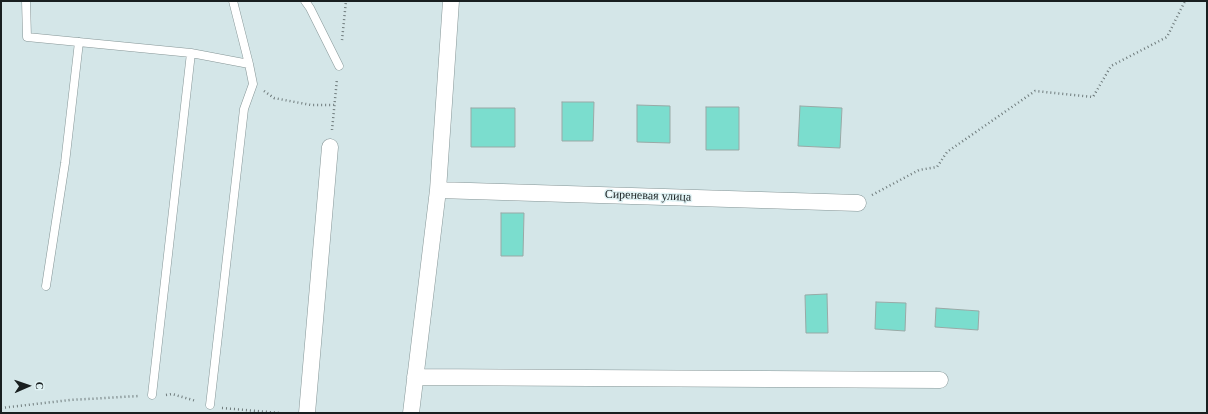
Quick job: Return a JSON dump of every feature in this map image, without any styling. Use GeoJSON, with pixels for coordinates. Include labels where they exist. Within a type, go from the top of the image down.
{"type":"FeatureCollection","features":[{"type":"Feature","properties":{"kind":"street"},"geometry":{"type":"LineString","coordinates":[[411,413],[438,190],[451,1]]}},
{"type":"Feature","properties":{"kind":"street"},"geometry":{"type":"LineString","coordinates":[[307,413],[330,147]]}},
{"type":"Feature","properties":{"kind":"street","name":"Сиреневая улица"},"geometry":{"type":"LineString","coordinates":[[438,190],[858,203]]}},
{"type":"Feature","properties":{"kind":"street"},"geometry":{"type":"LineString","coordinates":[[415,377],[940,380]]}},
{"type":"Feature","properties":{"kind":"lane"},"geometry":{"type":"LineString","coordinates":[[26,1],[27,37],[191,53],[249,64]]}},
{"type":"Feature","properties":{"kind":"lane"},"geometry":{"type":"LineString","coordinates":[[210,405],[244,109],[253,84],[233,1]]}},
{"type":"Feature","properties":{"kind":"lane"},"geometry":{"type":"LineString","coordinates":[[305,1],[339,66]]}},
{"type":"Feature","properties":{"kind":"lane"},"geometry":{"type":"LineString","coordinates":[[46,286],[65,163],[79,42]]}},
{"type":"Feature","properties":{"kind":"lane"},"geometry":{"type":"LineString","coordinates":[[152,396],[191,53]]}},
{"type":"Feature","properties":{"kind":"path"},"geometry":{"type":"LineString","coordinates":[[858,203],[919,170],[937,167],[947,152],[1035,91],[1093,97],[1111,66],[1167,37],[1185,1]]}},
{"type":"Feature","properties":{"kind":"path"},"geometry":{"type":"LineString","coordinates":[[253,84],[274,98],[311,105],[335,105]]}},
{"type":"Feature","properties":{"kind":"building"},"geometry":{"type":"Polygon","coordinates":[[[562,102],[594,102],[593,141],[562,141],[562,102]]]}},
{"type":"Feature","properties":{"kind":"building"},"geometry":{"type":"Polygon","coordinates":[[[637,105],[670,106],[670,143],[637,142],[637,105]]]}},
{"type":"Feature","properties":{"kind":"building"},"geometry":{"type":"Polygon","coordinates":[[[800,106],[842,108],[840,148],[798,146],[800,106]]]}},
{"type":"Feature","properties":{"kind":"building"},"geometry":{"type":"Polygon","coordinates":[[[706,107],[739,107],[739,150],[706,150],[706,107]]]}},
{"type":"Feature","properties":{"kind":"building"},"geometry":{"type":"Polygon","coordinates":[[[471,108],[515,108],[515,147],[471,147],[471,108]]]}},
{"type":"Feature","properties":{"kind":"building"},"geometry":{"type":"Polygon","coordinates":[[[501,213],[524,213],[523,256],[501,256],[501,213]]]}},
{"type":"Feature","properties":{"kind":"building"},"geometry":{"type":"Polygon","coordinates":[[[827,294],[828,333],[806,333],[805,295],[827,294]]]}},
{"type":"Feature","properties":{"kind":"building"},"geometry":{"type":"Polygon","coordinates":[[[876,302],[906,303],[905,331],[875,329],[876,302]]]}},
{"type":"Feature","properties":{"kind":"building"},"geometry":{"type":"Polygon","coordinates":[[[936,308],[979,311],[978,330],[935,327],[936,308]]]}}]}
